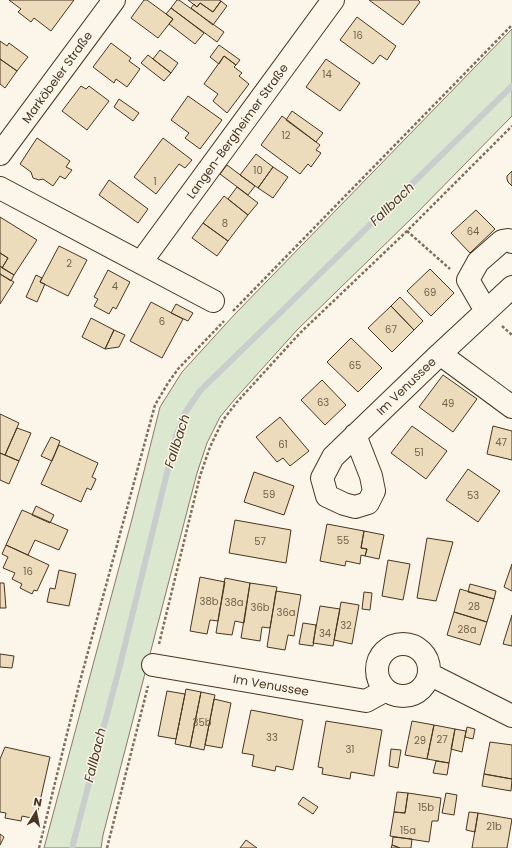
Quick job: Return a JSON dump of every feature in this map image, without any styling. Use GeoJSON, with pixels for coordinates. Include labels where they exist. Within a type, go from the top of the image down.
{"type":"FeatureCollection","features":[{"type":"Feature","properties":{"kind":"street","name":"Marköbeler Straße"},"geometry":{"type":"LineString","coordinates":[[0,154],[114,0]]}},
{"type":"Feature","properties":{"kind":"street","name":"Langen-Bergheimer Straße"},"geometry":{"type":"LineString","coordinates":[[141,262],[333,0]]}},
{"type":"Feature","properties":{"kind":"street"},"geometry":{"type":"LineString","coordinates":[[0,188],[214,301]]}},
{"type":"Feature","properties":{"kind":"street"},"geometry":{"type":"LineString","coordinates":[[486,311],[468,280],[478,262],[502,241],[508,240],[512,242]]}},
{"type":"Feature","properties":{"kind":"street","name":"Im Venussee"},"geometry":{"type":"LineString","coordinates":[[355,435],[512,287]]}},
{"type":"Feature","properties":{"kind":"street","name":"Im Venussee"},"geometry":{"type":"LineString","coordinates":[[440,354],[512,407]]}},
{"type":"Feature","properties":{"kind":"street"},"geometry":{"type":"LineString","coordinates":[[402,645],[416,648],[425,655],[429,674],[419,691],[404,696],[391,694],[386,690],[380,682],[376,668],[383,653],[388,648],[402,645]]}},
{"type":"Feature","properties":{"kind":"street","name":"Im Venussee"},"geometry":{"type":"LineString","coordinates":[[153,665],[366,701],[386,690]]}},
{"type":"Feature","properties":{"kind":"street"},"geometry":{"type":"LineString","coordinates":[[429,674],[512,716]]}},
{"type":"Feature","properties":{"kind":"path"},"geometry":{"type":"LineString","coordinates":[[233,312],[512,25]]}},
{"type":"Feature","properties":{"kind":"path"},"geometry":{"type":"LineString","coordinates":[[107,848],[200,476],[210,447],[224,420],[238,402],[300,333],[408,231],[512,126]]}},
{"type":"Feature","properties":{"kind":"path"},"geometry":{"type":"LineString","coordinates":[[408,231],[453,272],[468,280]]}},
{"type":"Feature","properties":{"kind":"path"},"geometry":{"type":"LineString","coordinates":[[39,848],[79,685],[155,405],[178,369],[227,318]]}},
{"type":"Feature","properties":{"kind":"green space"},"geometry":{"type":"Polygon","coordinates":[[[512,29],[512,116],[413,217],[297,330],[220,417],[207,443],[197,473],[103,835],[101,848],[44,848],[132,519],[160,407],[182,372],[235,314],[512,29]]]}},
{"type":"Feature","properties":{"kind":"building"},"geometry":{"type":"Polygon","coordinates":[[[9,0],[74,0],[51,31],[34,18],[31,22],[18,12],[21,9],[9,0]]]}},
{"type":"Feature","properties":{"kind":"building"},"geometry":{"type":"Polygon","coordinates":[[[144,0],[147,0],[173,19],[158,38],[131,18],[144,0]]]}},
{"type":"Feature","properties":{"kind":"building"},"geometry":{"type":"Polygon","coordinates":[[[177,0],[224,32],[217,42],[171,8],[177,0]]]}},
{"type":"Feature","properties":{"kind":"building"},"geometry":{"type":"Polygon","coordinates":[[[188,0],[221,1],[213,12],[200,3],[197,7],[188,0]]]}},
{"type":"Feature","properties":{"kind":"building"},"geometry":{"type":"Polygon","coordinates":[[[369,0],[418,0],[420,2],[403,25],[369,0]]]}},
{"type":"Feature","properties":{"kind":"building"},"geometry":{"type":"Polygon","coordinates":[[[221,1],[227,6],[213,25],[191,8],[194,4],[197,7],[200,3],[213,12],[221,1]]]}},
{"type":"Feature","properties":{"kind":"building"},"geometry":{"type":"Polygon","coordinates":[[[171,8],[204,33],[195,44],[169,24],[173,19],[166,14],[171,8]]]}},
{"type":"Feature","properties":{"kind":"building"},"geometry":{"type":"Polygon","coordinates":[[[357,17],[396,46],[387,60],[380,55],[373,64],[340,40],[357,17]]]}},
{"type":"Feature","properties":{"kind":"building"},"geometry":{"type":"Polygon","coordinates":[[[0,41],[7,46],[9,43],[28,57],[17,71],[0,59],[0,41]]]}},
{"type":"Feature","properties":{"kind":"building"},"geometry":{"type":"Polygon","coordinates":[[[111,43],[131,58],[129,61],[140,69],[127,87],[116,79],[114,83],[93,67],[111,43]]]}},
{"type":"Feature","properties":{"kind":"building"},"geometry":{"type":"Polygon","coordinates":[[[219,45],[240,60],[236,65],[224,56],[219,64],[210,57],[219,45]]]}},
{"type":"Feature","properties":{"kind":"building"},"geometry":{"type":"Polygon","coordinates":[[[160,50],[178,63],[171,73],[153,59],[160,50]]]}},
{"type":"Feature","properties":{"kind":"building"},"geometry":{"type":"Polygon","coordinates":[[[148,55],[171,73],[164,81],[141,63],[148,55]]]}},
{"type":"Feature","properties":{"kind":"building"},"geometry":{"type":"Polygon","coordinates":[[[224,56],[236,65],[234,67],[242,73],[239,76],[249,84],[227,113],[213,101],[218,94],[204,84],[224,56]]]}},
{"type":"Feature","properties":{"kind":"building"},"geometry":{"type":"Polygon","coordinates":[[[0,59],[17,71],[5,88],[0,84],[0,59]]]}},
{"type":"Feature","properties":{"kind":"building"},"geometry":{"type":"Polygon","coordinates":[[[326,59],[360,83],[340,111],[306,87],[326,59]]]}},
{"type":"Feature","properties":{"kind":"building"},"geometry":{"type":"Polygon","coordinates":[[[81,86],[86,89],[89,86],[109,101],[87,130],[62,111],[81,86]]]}},
{"type":"Feature","properties":{"kind":"building"},"geometry":{"type":"Polygon","coordinates":[[[188,96],[222,120],[200,149],[185,138],[189,133],[171,120],[188,96]]]}},
{"type":"Feature","properties":{"kind":"building"},"geometry":{"type":"Polygon","coordinates":[[[119,99],[139,113],[133,121],[114,107],[119,99]]]}},
{"type":"Feature","properties":{"kind":"building"},"geometry":{"type":"Polygon","coordinates":[[[292,111],[323,133],[316,142],[286,120],[292,111]]]}},
{"type":"Feature","properties":{"kind":"building"},"geometry":{"type":"Polygon","coordinates":[[[282,116],[320,145],[316,150],[321,153],[311,167],[308,164],[300,174],[261,145],[282,116]]]}},
{"type":"Feature","properties":{"kind":"building"},"geometry":{"type":"Polygon","coordinates":[[[37,138],[70,161],[66,167],[72,170],[65,179],[60,176],[53,186],[43,179],[39,180],[33,178],[31,172],[20,164],[37,138]]]}},
{"type":"Feature","properties":{"kind":"building"},"geometry":{"type":"Polygon","coordinates":[[[163,138],[192,160],[185,168],[179,164],[156,194],[134,177],[163,138]]]}},
{"type":"Feature","properties":{"kind":"building"},"geometry":{"type":"Polygon","coordinates":[[[256,154],[273,167],[258,188],[240,175],[256,154]]]}},
{"type":"Feature","properties":{"kind":"building"},"geometry":{"type":"Polygon","coordinates":[[[227,165],[255,186],[248,195],[220,174],[227,165]]]}},
{"type":"Feature","properties":{"kind":"building"},"geometry":{"type":"Polygon","coordinates":[[[273,167],[288,177],[273,198],[258,188],[273,167]]]}},
{"type":"Feature","properties":{"kind":"building"},"geometry":{"type":"Polygon","coordinates":[[[512,171],[512,186],[508,182],[507,176],[512,171]]]}},
{"type":"Feature","properties":{"kind":"building"},"geometry":{"type":"Polygon","coordinates":[[[109,180],[148,209],[138,223],[99,195],[109,180]]]}},
{"type":"Feature","properties":{"kind":"building"},"geometry":{"type":"Polygon","coordinates":[[[237,187],[258,203],[248,215],[228,199],[237,187]]]}},
{"type":"Feature","properties":{"kind":"building"},"geometry":{"type":"Polygon","coordinates":[[[224,196],[248,215],[228,241],[203,223],[224,196]]]}},
{"type":"Feature","properties":{"kind":"building"},"geometry":{"type":"Polygon","coordinates":[[[476,210],[495,229],[470,253],[451,233],[476,210]]]}},
{"type":"Feature","properties":{"kind":"building"},"geometry":{"type":"Polygon","coordinates":[[[0,217],[37,240],[14,275],[2,268],[8,258],[0,253],[0,217]]]}},
{"type":"Feature","properties":{"kind":"building"},"geometry":{"type":"Polygon","coordinates":[[[203,223],[228,241],[217,256],[192,238],[203,223]]]}},
{"type":"Feature","properties":{"kind":"building"},"geometry":{"type":"Polygon","coordinates":[[[59,246],[87,260],[68,296],[40,282],[59,246]]]}},
{"type":"Feature","properties":{"kind":"building"},"geometry":{"type":"Polygon","coordinates":[[[0,253],[8,258],[2,268],[0,266],[0,253]]]}},
{"type":"Feature","properties":{"kind":"building"},"geometry":{"type":"Polygon","coordinates":[[[0,266],[14,275],[11,281],[0,274],[0,266]]]}},
{"type":"Feature","properties":{"kind":"building"},"geometry":{"type":"Polygon","coordinates":[[[430,269],[454,293],[431,316],[407,291],[430,269]]]}},
{"type":"Feature","properties":{"kind":"building"},"geometry":{"type":"Polygon","coordinates":[[[108,270],[130,282],[116,309],[113,307],[109,314],[94,306],[98,299],[94,297],[108,270]]]}},
{"type":"Feature","properties":{"kind":"building"},"geometry":{"type":"Polygon","coordinates":[[[0,274],[14,282],[0,304],[0,274]]]}},
{"type":"Feature","properties":{"kind":"building"},"geometry":{"type":"Polygon","coordinates":[[[36,275],[42,278],[40,282],[45,284],[37,302],[26,297],[36,275]]]}},
{"type":"Feature","properties":{"kind":"building"},"geometry":{"type":"Polygon","coordinates":[[[400,297],[423,321],[414,330],[391,306],[400,297]]]}},
{"type":"Feature","properties":{"kind":"building"},"geometry":{"type":"Polygon","coordinates":[[[151,302],[183,319],[162,358],[130,341],[151,302]]]}},
{"type":"Feature","properties":{"kind":"building"},"geometry":{"type":"Polygon","coordinates":[[[176,304],[193,313],[188,321],[171,313],[176,304]]]}},
{"type":"Feature","properties":{"kind":"building"},"geometry":{"type":"Polygon","coordinates":[[[391,306],[414,330],[392,352],[368,328],[391,306]]]}},
{"type":"Feature","properties":{"kind":"building"},"geometry":{"type":"Polygon","coordinates":[[[91,318],[114,330],[105,349],[82,337],[91,318]]]}},
{"type":"Feature","properties":{"kind":"building"},"geometry":{"type":"Polygon","coordinates":[[[114,330],[125,335],[119,347],[105,349],[114,330]]]}},
{"type":"Feature","properties":{"kind":"building"},"geometry":{"type":"Polygon","coordinates":[[[351,338],[382,368],[358,392],[327,362],[351,338]]]}},
{"type":"Feature","properties":{"kind":"building"},"geometry":{"type":"Polygon","coordinates":[[[443,375],[477,399],[453,432],[419,407],[443,375]]]}},
{"type":"Feature","properties":{"kind":"building"},"geometry":{"type":"Polygon","coordinates":[[[322,380],[346,405],[325,425],[301,400],[322,380]]]}},
{"type":"Feature","properties":{"kind":"building"},"geometry":{"type":"Polygon","coordinates":[[[0,414],[19,423],[5,455],[0,453],[0,414]]]}},
{"type":"Feature","properties":{"kind":"building"},"geometry":{"type":"Polygon","coordinates":[[[280,417],[309,451],[290,466],[283,458],[277,462],[256,437],[280,417]]]}},
{"type":"Feature","properties":{"kind":"building"},"geometry":{"type":"Polygon","coordinates":[[[412,426],[447,451],[426,479],[391,453],[412,426]]]}},
{"type":"Feature","properties":{"kind":"building"},"geometry":{"type":"Polygon","coordinates":[[[493,426],[512,431],[512,460],[487,454],[493,426]]]}},
{"type":"Feature","properties":{"kind":"building"},"geometry":{"type":"Polygon","coordinates":[[[17,428],[31,433],[19,461],[5,455],[17,428]]]}},
{"type":"Feature","properties":{"kind":"building"},"geometry":{"type":"Polygon","coordinates":[[[51,437],[60,441],[52,461],[41,456],[51,437]]]}},
{"type":"Feature","properties":{"kind":"building"},"geometry":{"type":"Polygon","coordinates":[[[59,445],[98,463],[92,477],[96,479],[91,490],[87,488],[81,502],[41,484],[59,445]]]}},
{"type":"Feature","properties":{"kind":"building"},"geometry":{"type":"Polygon","coordinates":[[[0,453],[19,461],[9,484],[0,480],[0,453]]]}},
{"type":"Feature","properties":{"kind":"building"},"geometry":{"type":"Polygon","coordinates":[[[468,469],[500,491],[478,522],[446,500],[468,469]]]}},
{"type":"Feature","properties":{"kind":"building"},"geometry":{"type":"Polygon","coordinates":[[[254,472],[294,486],[284,515],[244,502],[254,472]]]}},
{"type":"Feature","properties":{"kind":"building"},"geometry":{"type":"Polygon","coordinates":[[[36,506],[54,515],[50,523],[32,515],[36,506]]]}},
{"type":"Feature","properties":{"kind":"building"},"geometry":{"type":"Polygon","coordinates":[[[22,510],[68,530],[59,550],[35,540],[28,555],[6,545],[22,510]]]}},
{"type":"Feature","properties":{"kind":"building"},"geometry":{"type":"Polygon","coordinates":[[[235,520],[291,530],[286,563],[229,553],[235,520]]]}},
{"type":"Feature","properties":{"kind":"building"},"geometry":{"type":"Polygon","coordinates":[[[327,524],[364,531],[361,548],[367,549],[365,556],[361,555],[360,564],[346,561],[345,566],[320,561],[327,524]]]}},
{"type":"Feature","properties":{"kind":"building"},"geometry":{"type":"Polygon","coordinates":[[[364,531],[384,535],[379,559],[365,556],[367,549],[361,548],[364,531]]]}},
{"type":"Feature","properties":{"kind":"building"},"geometry":{"type":"Polygon","coordinates":[[[427,538],[453,542],[436,601],[417,598],[427,538]]]}},
{"type":"Feature","properties":{"kind":"building"},"geometry":{"type":"Polygon","coordinates":[[[6,545],[49,565],[37,591],[34,590],[32,594],[20,588],[22,584],[12,579],[15,573],[3,568],[8,557],[2,554],[6,545]]]}},
{"type":"Feature","properties":{"kind":"building"},"geometry":{"type":"Polygon","coordinates":[[[388,560],[410,564],[403,600],[382,596],[388,560]]]}},
{"type":"Feature","properties":{"kind":"building"},"geometry":{"type":"Polygon","coordinates":[[[512,564],[512,591],[504,587],[512,564]]]}},
{"type":"Feature","properties":{"kind":"building"},"geometry":{"type":"Polygon","coordinates":[[[59,570],[76,574],[69,606],[47,602],[50,588],[55,589],[59,570]]]}},
{"type":"Feature","properties":{"kind":"building"},"geometry":{"type":"Polygon","coordinates":[[[200,577],[225,582],[218,621],[210,620],[207,634],[190,631],[200,577]]]}},
{"type":"Feature","properties":{"kind":"building"},"geometry":{"type":"Polygon","coordinates":[[[225,578],[250,583],[244,623],[235,621],[232,635],[216,633],[225,578]]]}},
{"type":"Feature","properties":{"kind":"building"},"geometry":{"type":"Polygon","coordinates":[[[0,583],[4,583],[6,608],[0,608],[0,583]]]}},
{"type":"Feature","properties":{"kind":"building"},"geometry":{"type":"Polygon","coordinates":[[[250,583],[277,587],[270,628],[262,627],[260,641],[241,638],[250,583]]]}},
{"type":"Feature","properties":{"kind":"building"},"geometry":{"type":"Polygon","coordinates":[[[470,584],[496,591],[494,599],[468,592],[470,584]]]}},
{"type":"Feature","properties":{"kind":"building"},"geometry":{"type":"Polygon","coordinates":[[[460,589],[494,599],[487,622],[454,612],[460,589]]]}},
{"type":"Feature","properties":{"kind":"building"},"geometry":{"type":"Polygon","coordinates":[[[276,591],[301,595],[294,636],[288,635],[285,650],[267,647],[276,591]]]}},
{"type":"Feature","properties":{"kind":"building"},"geometry":{"type":"Polygon","coordinates":[[[364,592],[372,593],[370,610],[362,609],[364,592]]]}},
{"type":"Feature","properties":{"kind":"building"},"geometry":{"type":"Polygon","coordinates":[[[341,602],[359,605],[352,644],[334,640],[341,602]]]}},
{"type":"Feature","properties":{"kind":"building"},"geometry":{"type":"Polygon","coordinates":[[[320,606],[340,609],[333,646],[313,643],[320,606]]]}},
{"type":"Feature","properties":{"kind":"building"},"geometry":{"type":"Polygon","coordinates":[[[454,612],[487,622],[480,645],[447,635],[454,612]]]}},
{"type":"Feature","properties":{"kind":"building"},"geometry":{"type":"Polygon","coordinates":[[[512,615],[512,646],[503,644],[512,615]]]}},
{"type":"Feature","properties":{"kind":"building"},"geometry":{"type":"Polygon","coordinates":[[[303,623],[316,625],[313,646],[299,644],[303,623]]]}},
{"type":"Feature","properties":{"kind":"building"},"geometry":{"type":"Polygon","coordinates":[[[0,654],[14,656],[12,668],[0,667],[0,654]]]}},
{"type":"Feature","properties":{"kind":"building"},"geometry":{"type":"Polygon","coordinates":[[[186,689],[201,692],[190,747],[175,744],[186,689]]]}},
{"type":"Feature","properties":{"kind":"building"},"geometry":{"type":"Polygon","coordinates":[[[167,691],[185,694],[176,739],[158,736],[167,691]]]}},
{"type":"Feature","properties":{"kind":"building"},"geometry":{"type":"Polygon","coordinates":[[[201,692],[215,695],[204,750],[190,747],[201,692]]]}},
{"type":"Feature","properties":{"kind":"building"},"geometry":{"type":"Polygon","coordinates":[[[214,699],[231,703],[222,748],[205,745],[214,699]]]}},
{"type":"Feature","properties":{"kind":"building"},"geometry":{"type":"Polygon","coordinates":[[[251,710],[303,720],[293,770],[276,766],[275,771],[252,766],[254,755],[242,753],[251,710]]]}},
{"type":"Feature","properties":{"kind":"building"},"geometry":{"type":"Polygon","coordinates":[[[326,721],[382,730],[374,776],[351,772],[350,779],[322,774],[323,768],[318,767],[326,721]]]}},
{"type":"Feature","properties":{"kind":"building"},"geometry":{"type":"Polygon","coordinates":[[[412,721],[434,725],[427,759],[405,755],[412,721]]]}},
{"type":"Feature","properties":{"kind":"building"},"geometry":{"type":"Polygon","coordinates":[[[434,725],[455,729],[449,763],[427,759],[434,725]]]}},
{"type":"Feature","properties":{"kind":"building"},"geometry":{"type":"Polygon","coordinates":[[[467,727],[475,729],[473,739],[465,737],[467,727]]]}},
{"type":"Feature","properties":{"kind":"building"},"geometry":{"type":"Polygon","coordinates":[[[455,729],[466,731],[462,752],[451,749],[455,729]]]}},
{"type":"Feature","properties":{"kind":"building"},"geometry":{"type":"Polygon","coordinates":[[[490,742],[512,745],[512,779],[484,774],[490,742]]]}},
{"type":"Feature","properties":{"kind":"building"},"geometry":{"type":"Polygon","coordinates":[[[5,747],[50,757],[36,819],[22,816],[21,821],[5,818],[6,813],[0,812],[0,759],[5,747]]]}},
{"type":"Feature","properties":{"kind":"building"},"geometry":{"type":"Polygon","coordinates":[[[391,749],[401,750],[398,768],[389,766],[391,749]]]}},
{"type":"Feature","properties":{"kind":"building"},"geometry":{"type":"Polygon","coordinates":[[[436,761],[449,763],[447,775],[433,773],[436,761]]]}},
{"type":"Feature","properties":{"kind":"building"},"geometry":{"type":"Polygon","coordinates":[[[484,774],[512,779],[511,791],[482,786],[484,774]]]}},
{"type":"Feature","properties":{"kind":"building"},"geometry":{"type":"Polygon","coordinates":[[[397,792],[408,793],[405,813],[394,812],[397,792]]]}},
{"type":"Feature","properties":{"kind":"building"},"geometry":{"type":"Polygon","coordinates":[[[408,793],[441,798],[438,821],[432,821],[429,842],[390,836],[394,812],[405,813],[408,793]]]}},
{"type":"Feature","properties":{"kind":"building"},"geometry":{"type":"Polygon","coordinates":[[[446,793],[457,795],[454,815],[442,813],[446,793]]]}},
{"type":"Feature","properties":{"kind":"building"},"geometry":{"type":"Polygon","coordinates":[[[303,797],[318,807],[313,814],[298,804],[303,797]]]}},
{"type":"Feature","properties":{"kind":"building"},"geometry":{"type":"Polygon","coordinates":[[[469,812],[478,813],[475,832],[466,830],[469,812]]]}},
{"type":"Feature","properties":{"kind":"building"},"geometry":{"type":"Polygon","coordinates":[[[478,813],[512,819],[507,848],[472,848],[478,813]]]}},
{"type":"Feature","properties":{"kind":"building"},"geometry":{"type":"Polygon","coordinates":[[[0,834],[4,837],[0,845],[0,834]]]}},
{"type":"Feature","properties":{"kind":"building"},"geometry":{"type":"Polygon","coordinates":[[[393,837],[412,839],[411,848],[400,848],[392,845],[393,837]]]}},
{"type":"Feature","properties":{"kind":"building"},"geometry":{"type":"Polygon","coordinates":[[[246,840],[257,848],[240,848],[246,840]]]}},
{"type":"Feature","properties":{"kind":"building"},"geometry":{"type":"Polygon","coordinates":[[[392,845],[400,848],[391,848],[392,845]]]}},
{"type":"Feature","properties":{"kind":"waterway","name":"Fallbach"},"geometry":{"type":"LineString","coordinates":[[72,848],[119,669],[176,436],[185,413],[200,391],[512,86]]}}]}
